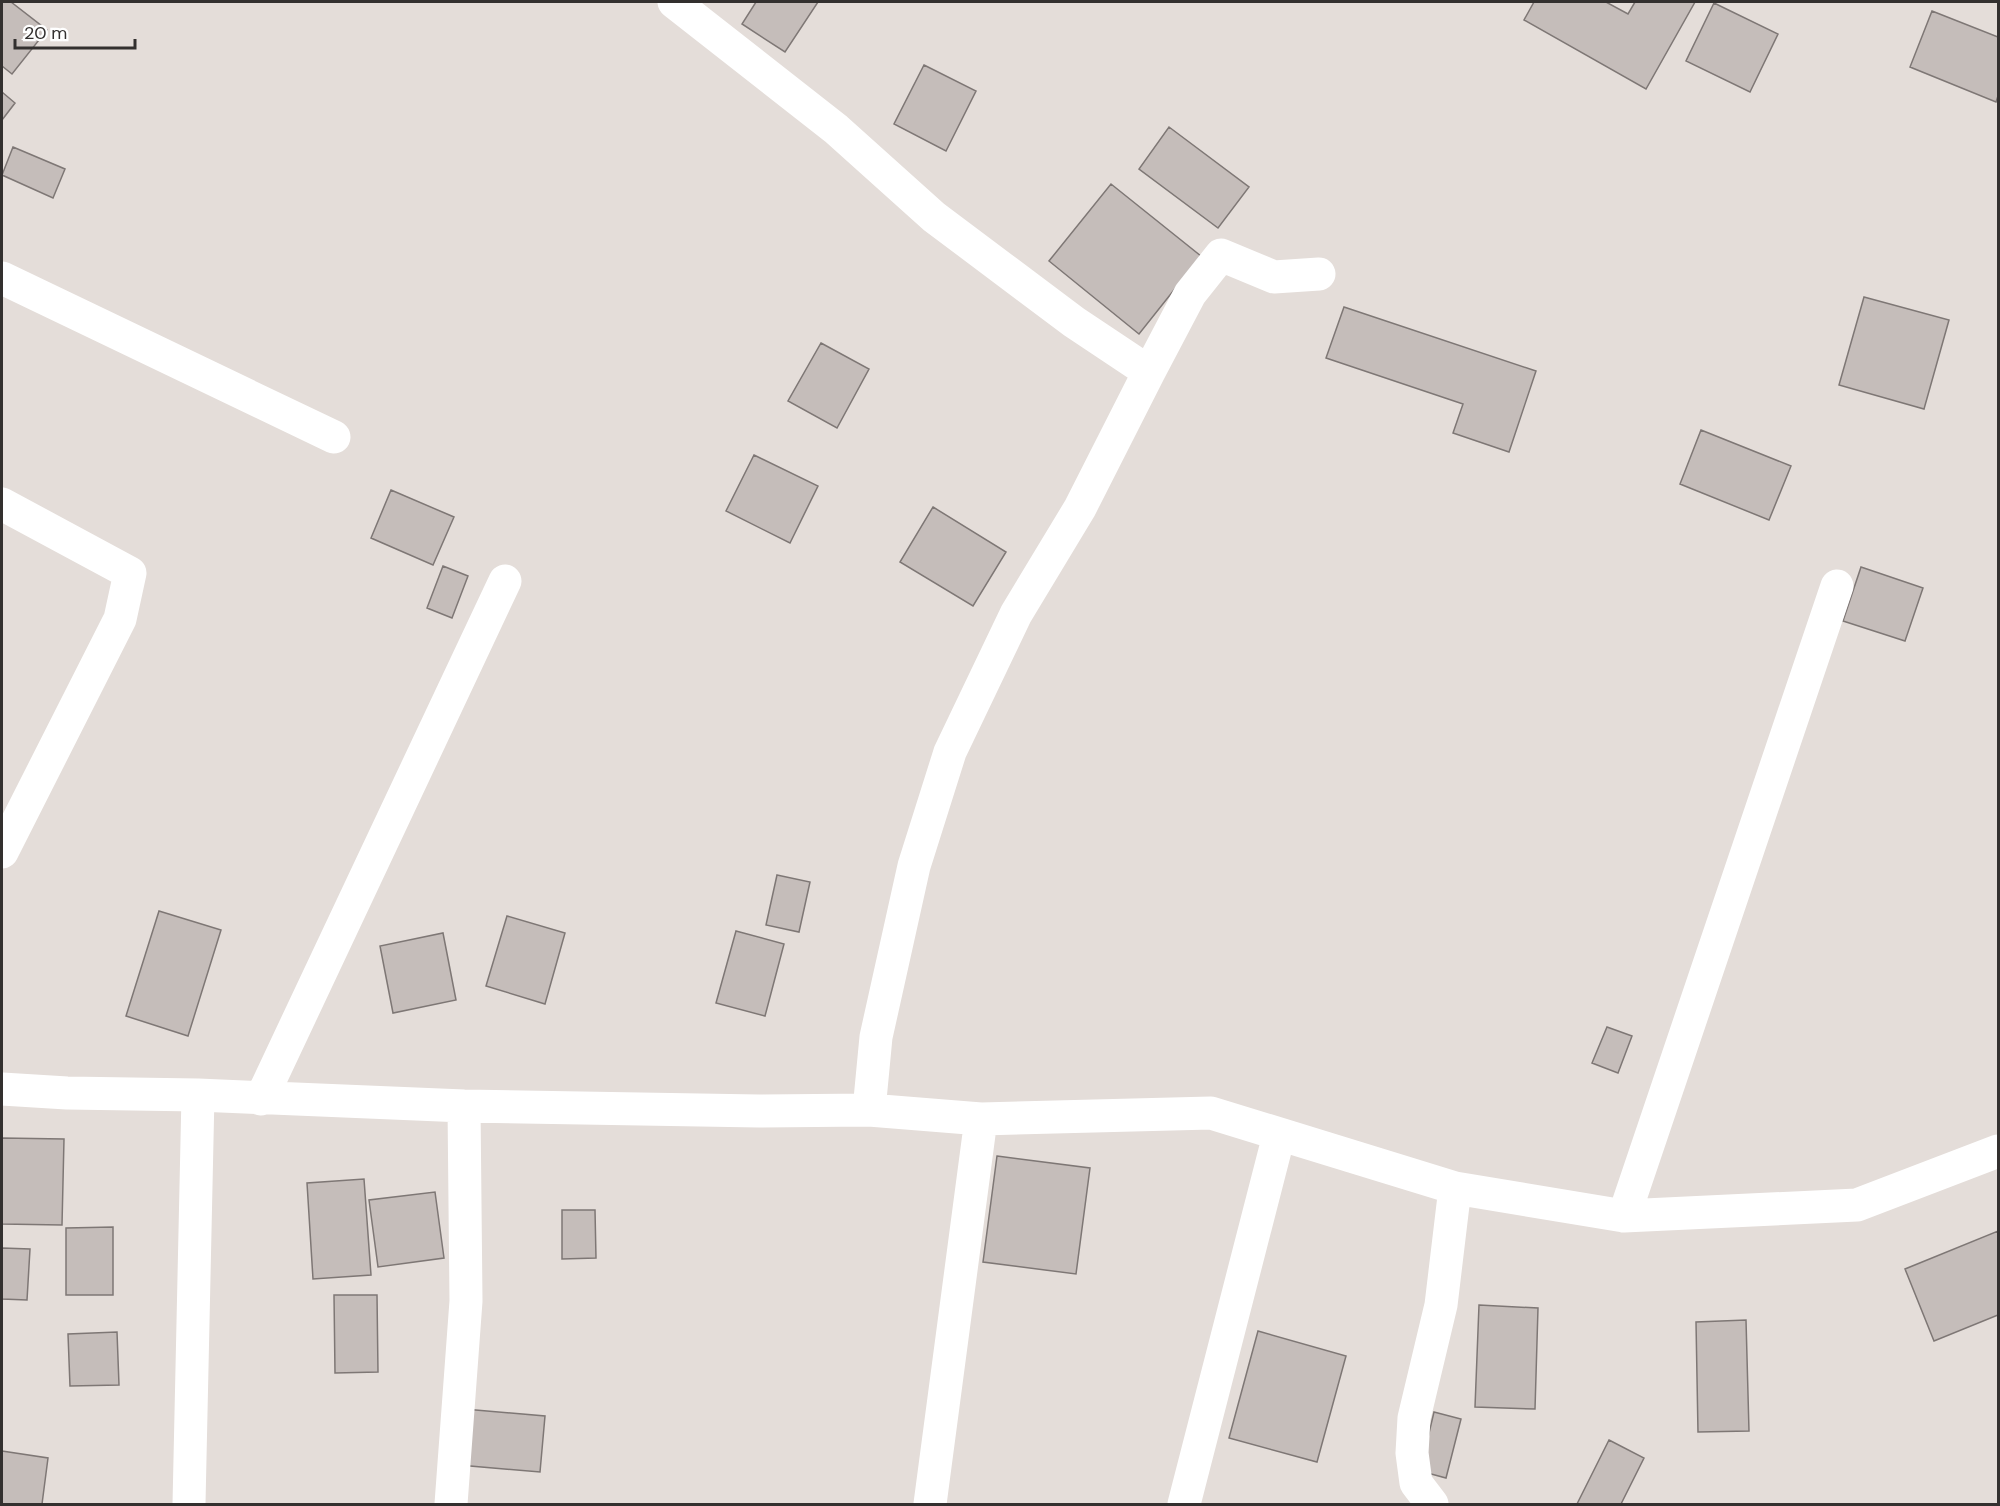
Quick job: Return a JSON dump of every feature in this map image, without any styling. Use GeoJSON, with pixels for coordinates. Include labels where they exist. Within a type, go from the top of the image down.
{"type":"FeatureCollection","features":[{"type":"Feature","properties":{"kind":"street"},"geometry":{"type":"LineString","coordinates":[[674,2],[836,129],[934,217],[1074,322],[1149,372]]}},
{"type":"Feature","properties":{"kind":"street"},"geometry":{"type":"LineString","coordinates":[[869,1110],[876,1037],[914,866],[950,752],[1016,614],[1080,507],[1191,294],[1221,255],[1274,277],[1319,274]]}},
{"type":"Feature","properties":{"kind":"street"},"geometry":{"type":"LineString","coordinates":[[2,278],[334,437]]}},
{"type":"Feature","properties":{"kind":"street"},"geometry":{"type":"LineString","coordinates":[[2,504],[130,573],[120,619],[2,852]]}},
{"type":"Feature","properties":{"kind":"street"},"geometry":{"type":"LineString","coordinates":[[261,1099],[505,581]]}},
{"type":"Feature","properties":{"kind":"street"},"geometry":{"type":"LineString","coordinates":[[1624,1216],[1837,586]]}},
{"type":"Feature","properties":{"kind":"street"},"geometry":{"type":"LineString","coordinates":[[2,1089],[68,1094],[198,1095],[464,1106],[759,1111],[869,1110],[981,1119],[1210,1113],[1455,1188],[1624,1216],[1857,1205],[1998,1151]]}},
{"type":"Feature","properties":{"kind":"street"},"geometry":{"type":"LineString","coordinates":[[189,1504],[198,1095]]}},
{"type":"Feature","properties":{"kind":"street"},"geometry":{"type":"LineString","coordinates":[[451,1504],[466,1301],[464,1106]]}},
{"type":"Feature","properties":{"kind":"street"},"geometry":{"type":"LineString","coordinates":[[930,1504],[981,1119]]}},
{"type":"Feature","properties":{"kind":"street"},"geometry":{"type":"LineString","coordinates":[[1184,1504],[1279,1136]]}},
{"type":"Feature","properties":{"kind":"street"},"geometry":{"type":"LineString","coordinates":[[1432,1504],[1416,1483],[1412,1453],[1414,1418],[1441,1305],[1455,1188]]}},
{"type":"Feature","properties":{"kind":"building"},"geometry":{"type":"Polygon","coordinates":[[[2,2],[11,2],[47,30],[12,74],[2,66],[2,2]]]}},
{"type":"Feature","properties":{"kind":"building"},"geometry":{"type":"Polygon","coordinates":[[[756,2],[818,2],[785,52],[742,24],[756,2]]]}},
{"type":"Feature","properties":{"kind":"building"},"geometry":{"type":"Polygon","coordinates":[[[1534,2],[1606,2],[1628,14],[1635,2],[1695,2],[1646,89],[1524,20],[1534,2]]]}},
{"type":"Feature","properties":{"kind":"building"},"geometry":{"type":"Polygon","coordinates":[[[1714,3],[1778,34],[1750,92],[1686,61],[1714,3]]]}},
{"type":"Feature","properties":{"kind":"building"},"geometry":{"type":"Polygon","coordinates":[[[1932,11],[1998,37],[1998,96],[1996,102],[1910,67],[1932,11]]]}},
{"type":"Feature","properties":{"kind":"building"},"geometry":{"type":"Polygon","coordinates":[[[924,65],[976,91],[946,151],[894,124],[924,65]]]}},
{"type":"Feature","properties":{"kind":"building"},"geometry":{"type":"Polygon","coordinates":[[[2,92],[15,103],[2,120],[2,92]]]}},
{"type":"Feature","properties":{"kind":"building"},"geometry":{"type":"Polygon","coordinates":[[[1169,127],[1249,187],[1218,228],[1139,169],[1169,127]]]}},
{"type":"Feature","properties":{"kind":"building"},"geometry":{"type":"Polygon","coordinates":[[[13,147],[65,169],[53,198],[2,175],[13,147]]]}},
{"type":"Feature","properties":{"kind":"building"},"geometry":{"type":"Polygon","coordinates":[[[1111,184],[1201,256],[1139,334],[1049,261],[1111,184]]]}},
{"type":"Feature","properties":{"kind":"building"},"geometry":{"type":"Polygon","coordinates":[[[1864,297],[1949,320],[1924,409],[1839,385],[1864,297]]]}},
{"type":"Feature","properties":{"kind":"building"},"geometry":{"type":"Polygon","coordinates":[[[1344,307],[1536,371],[1509,452],[1453,433],[1463,404],[1326,358],[1344,307]]]}},
{"type":"Feature","properties":{"kind":"building"},"geometry":{"type":"Polygon","coordinates":[[[821,343],[869,369],[837,428],[788,401],[821,343]]]}},
{"type":"Feature","properties":{"kind":"building"},"geometry":{"type":"Polygon","coordinates":[[[1701,430],[1791,466],[1769,520],[1680,484],[1701,430]]]}},
{"type":"Feature","properties":{"kind":"building"},"geometry":{"type":"Polygon","coordinates":[[[754,455],[818,486],[790,543],[726,511],[754,455]]]}},
{"type":"Feature","properties":{"kind":"building"},"geometry":{"type":"Polygon","coordinates":[[[391,490],[454,517],[433,565],[371,538],[391,490]]]}},
{"type":"Feature","properties":{"kind":"building"},"geometry":{"type":"Polygon","coordinates":[[[933,507],[1006,552],[973,606],[900,562],[933,507]]]}},
{"type":"Feature","properties":{"kind":"building"},"geometry":{"type":"Polygon","coordinates":[[[443,566],[468,576],[452,618],[427,608],[443,566]]]}},
{"type":"Feature","properties":{"kind":"building"},"geometry":{"type":"Polygon","coordinates":[[[1861,567],[1923,588],[1905,641],[1843,621],[1861,567]]]}},
{"type":"Feature","properties":{"kind":"building"},"geometry":{"type":"Polygon","coordinates":[[[777,875],[810,882],[799,932],[766,925],[777,875]]]}},
{"type":"Feature","properties":{"kind":"building"},"geometry":{"type":"Polygon","coordinates":[[[159,911],[221,930],[188,1036],[126,1016],[159,911]]]}},
{"type":"Feature","properties":{"kind":"building"},"geometry":{"type":"Polygon","coordinates":[[[507,916],[565,933],[545,1004],[486,986],[507,916]]]}},
{"type":"Feature","properties":{"kind":"building"},"geometry":{"type":"Polygon","coordinates":[[[736,931],[784,944],[765,1016],[716,1003],[736,931]]]}},
{"type":"Feature","properties":{"kind":"building"},"geometry":{"type":"Polygon","coordinates":[[[443,933],[456,1000],[393,1013],[380,946],[443,933]]]}},
{"type":"Feature","properties":{"kind":"building"},"geometry":{"type":"Polygon","coordinates":[[[443,933],[456,1000],[393,1013],[380,946],[443,933]]]}},
{"type":"Feature","properties":{"kind":"building"},"geometry":{"type":"Polygon","coordinates":[[[1607,1027],[1632,1036],[1618,1073],[1592,1063],[1607,1027]]]}},
{"type":"Feature","properties":{"kind":"building"},"geometry":{"type":"Polygon","coordinates":[[[2,1138],[64,1139],[62,1225],[2,1224],[2,1138]]]}},
{"type":"Feature","properties":{"kind":"building"},"geometry":{"type":"Polygon","coordinates":[[[997,1156],[1090,1168],[1076,1274],[983,1262],[997,1156]]]}},
{"type":"Feature","properties":{"kind":"building"},"geometry":{"type":"Polygon","coordinates":[[[364,1179],[371,1275],[313,1279],[307,1183],[364,1179]]]}},
{"type":"Feature","properties":{"kind":"building"},"geometry":{"type":"Polygon","coordinates":[[[435,1192],[444,1258],[378,1267],[369,1200],[435,1192]]]}},
{"type":"Feature","properties":{"kind":"building"},"geometry":{"type":"Polygon","coordinates":[[[562,1210],[595,1210],[596,1258],[562,1259],[562,1210]]]}},
{"type":"Feature","properties":{"kind":"building"},"geometry":{"type":"Polygon","coordinates":[[[113,1227],[113,1295],[66,1295],[66,1228],[113,1227]]]}},
{"type":"Feature","properties":{"kind":"building"},"geometry":{"type":"Polygon","coordinates":[[[1998,1231],[1998,1315],[1934,1341],[1905,1269],[1998,1231]]]}},
{"type":"Feature","properties":{"kind":"building"},"geometry":{"type":"Polygon","coordinates":[[[2,1248],[30,1249],[27,1300],[2,1299],[2,1248]]]}},
{"type":"Feature","properties":{"kind":"building"},"geometry":{"type":"Polygon","coordinates":[[[334,1295],[377,1295],[378,1372],[335,1373],[334,1295]]]}},
{"type":"Feature","properties":{"kind":"building"},"geometry":{"type":"Polygon","coordinates":[[[1479,1305],[1538,1308],[1535,1409],[1475,1407],[1479,1305]]]}},
{"type":"Feature","properties":{"kind":"building"},"geometry":{"type":"Polygon","coordinates":[[[1746,1320],[1749,1431],[1698,1432],[1696,1322],[1746,1320]]]}},
{"type":"Feature","properties":{"kind":"building"},"geometry":{"type":"Polygon","coordinates":[[[1258,1331],[1346,1356],[1317,1462],[1229,1438],[1258,1331]]]}},
{"type":"Feature","properties":{"kind":"building"},"geometry":{"type":"Polygon","coordinates":[[[117,1332],[119,1385],[70,1386],[68,1334],[117,1332]]]}},
{"type":"Feature","properties":{"kind":"building"},"geometry":{"type":"Polygon","coordinates":[[[464,1409],[545,1416],[540,1472],[459,1465],[464,1409]]]}},
{"type":"Feature","properties":{"kind":"building"},"geometry":{"type":"Polygon","coordinates":[[[1434,1412],[1461,1419],[1446,1478],[1420,1471],[1434,1412]]]}},
{"type":"Feature","properties":{"kind":"building"},"geometry":{"type":"Polygon","coordinates":[[[1609,1440],[1644,1458],[1621,1504],[1577,1504],[1609,1440]]]}},
{"type":"Feature","properties":{"kind":"building"},"geometry":{"type":"Polygon","coordinates":[[[2,1451],[48,1458],[42,1504],[2,1504],[2,1451]]]}}]}
